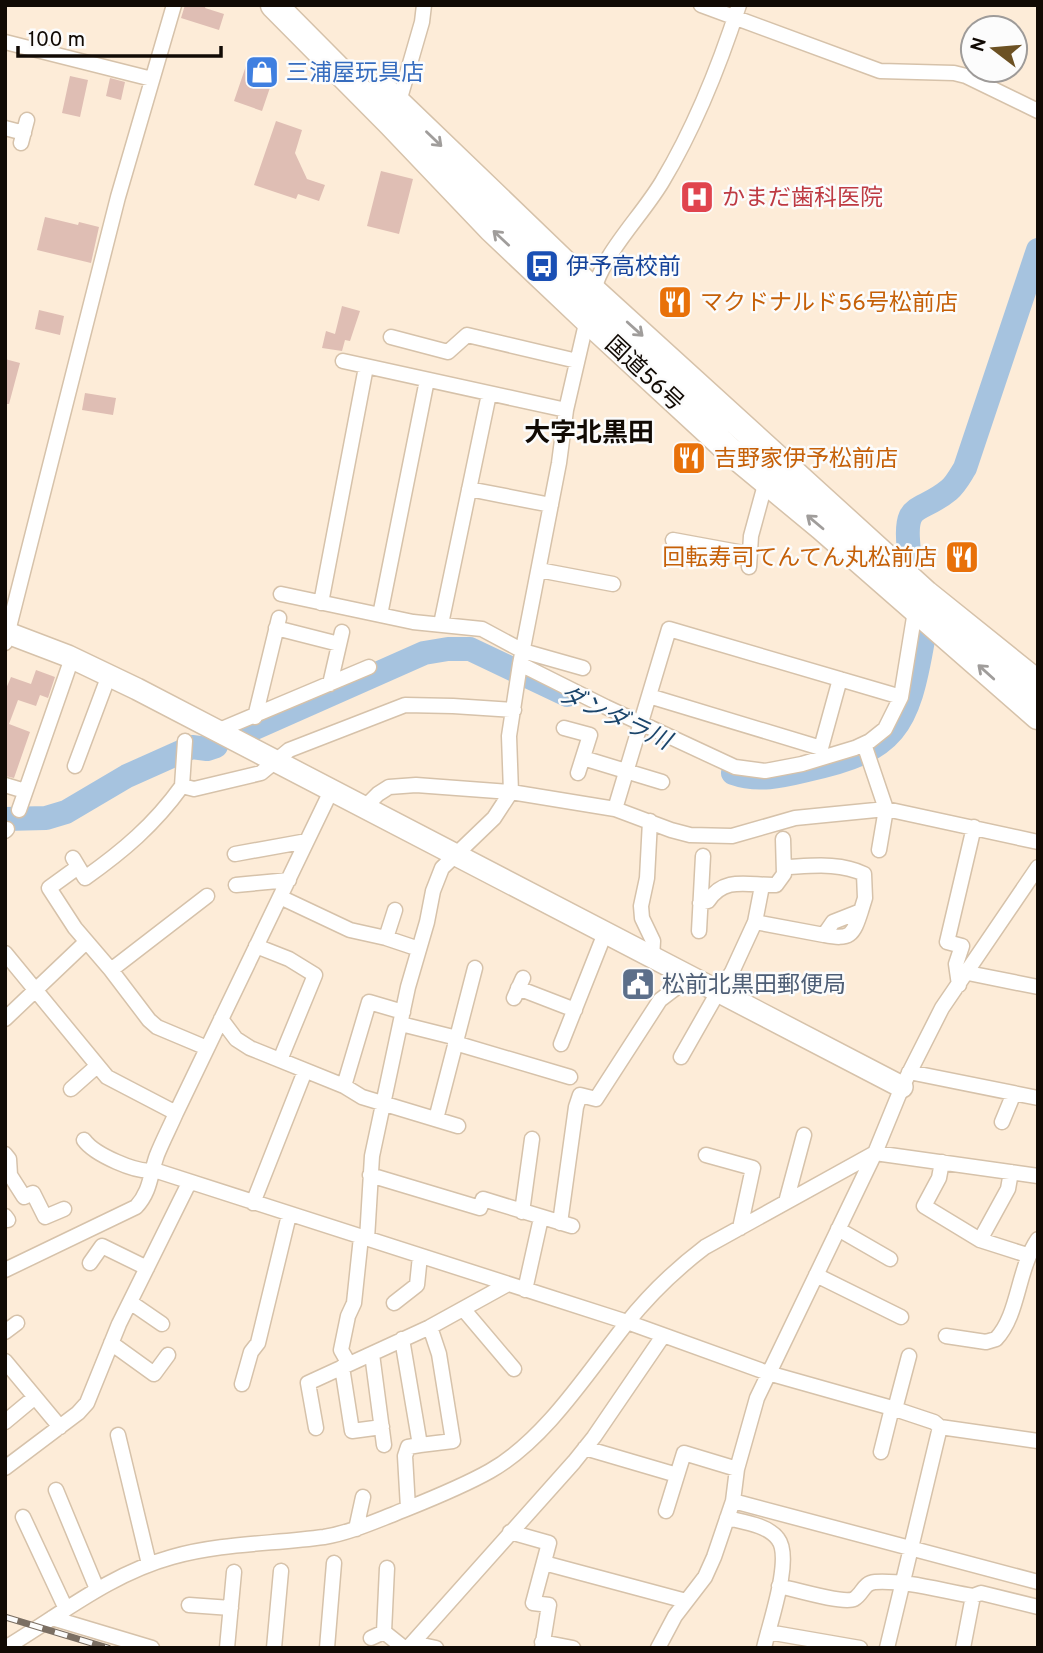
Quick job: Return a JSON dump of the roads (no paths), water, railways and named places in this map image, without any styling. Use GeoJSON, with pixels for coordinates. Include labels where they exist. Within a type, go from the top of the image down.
{"type":"FeatureCollection","features":[{"type":"Feature","properties":{"kind":"highway","name":"国道56号"},"geometry":{"type":"LineString","coordinates":[[274,5],[593,291],[920,600],[1038,716]]}},
{"type":"Feature","properties":{"kind":"highway","name":"国道56号"},"geometry":{"type":"LineString","coordinates":[[299,5],[492,229],[730,451],[920,600],[1038,684]]}},
{"type":"Feature","properties":{"kind":"street"},"geometry":{"type":"LineString","coordinates":[[174,5],[118,197],[6,636],[72,658],[109,675],[718,992],[905,1080],[1038,1098]]}},
{"type":"Feature","properties":{"kind":"street"},"geometry":{"type":"LineString","coordinates":[[395,114],[422,22],[424,5]]}},
{"type":"Feature","properties":{"kind":"street"},"geometry":{"type":"LineString","coordinates":[[701,5],[737,11],[880,71],[954,73],[966,76],[1038,111]]}},
{"type":"Feature","properties":{"kind":"street"},"geometry":{"type":"LineString","coordinates":[[382,1427],[352,1431],[341,1350],[348,1316],[354,1303],[370,1175],[383,1105],[419,949],[442,867],[494,818],[511,793],[509,736],[522,657],[566,410],[601,267],[661,183],[684,142],[721,60],[737,11]]}},
{"type":"Feature","properties":{"kind":"street"},"geometry":{"type":"LineString","coordinates":[[5,41],[152,79]]}},
{"type":"Feature","properties":{"kind":"street"},"geometry":{"type":"LineString","coordinates":[[5,128],[24,132]]}},
{"type":"Feature","properties":{"kind":"street"},"geometry":{"type":"LineString","coordinates":[[391,337],[448,352],[467,335],[577,361]]}},
{"type":"Feature","properties":{"kind":"street"},"geometry":{"type":"LineString","coordinates":[[343,361],[566,410]]}},
{"type":"Feature","properties":{"kind":"street"},"geometry":{"type":"LineString","coordinates":[[321,603],[366,367]]}},
{"type":"Feature","properties":{"kind":"street"},"geometry":{"type":"LineString","coordinates":[[380,615],[427,380]]}},
{"type":"Feature","properties":{"kind":"street"},"geometry":{"type":"LineString","coordinates":[[441,624],[489,394]]}},
{"type":"Feature","properties":{"kind":"street"},"geometry":{"type":"LineString","coordinates":[[673,540],[749,560],[751,536],[765,481]]}},
{"type":"Feature","properties":{"kind":"street"},"geometry":{"type":"LineString","coordinates":[[469,489],[551,505]]}},
{"type":"Feature","properties":{"kind":"street"},"geometry":{"type":"LineString","coordinates":[[539,570],[613,584]]}},
{"type":"Feature","properties":{"kind":"street"},"geometry":{"type":"LineString","coordinates":[[281,594],[413,622],[482,629],[506,640],[522,657],[641,723],[735,767],[765,771],[866,749],[885,729],[901,697],[920,600]]}},
{"type":"Feature","properties":{"kind":"street"},"geometry":{"type":"LineString","coordinates":[[255,717],[278,623],[340,638],[330,684]]}},
{"type":"Feature","properties":{"kind":"street"},"geometry":{"type":"LineString","coordinates":[[615,809],[669,629],[901,697]]}},
{"type":"Feature","properties":{"kind":"street"},"geometry":{"type":"LineString","coordinates":[[522,657],[583,668]]}},
{"type":"Feature","properties":{"kind":"street"},"geometry":{"type":"LineString","coordinates":[[19,810],[72,658]]}},
{"type":"Feature","properties":{"kind":"street"},"geometry":{"type":"LineString","coordinates":[[218,731],[369,667]]}},
{"type":"Feature","properties":{"kind":"street"},"geometry":{"type":"LineString","coordinates":[[75,766],[109,675]]}},
{"type":"Feature","properties":{"kind":"street"},"geometry":{"type":"LineString","coordinates":[[649,696],[821,748],[840,680]]}},
{"type":"Feature","properties":{"kind":"street"},"geometry":{"type":"LineString","coordinates":[[182,786],[194,789],[261,773],[289,750],[405,705],[513,710]]}},
{"type":"Feature","properties":{"kind":"street"},"geometry":{"type":"LineString","coordinates":[[564,728],[590,735],[578,773]]}},
{"type":"Feature","properties":{"kind":"street"},"geometry":{"type":"LineString","coordinates":[[184,749],[182,786],[163,813],[109,861],[85,878],[76,862],[49,888],[86,942],[157,1027],[207,1048]]}},
{"type":"Feature","properties":{"kind":"street"},"geometry":{"type":"LineString","coordinates":[[866,749],[886,809],[879,850]]}},
{"type":"Feature","properties":{"kind":"street"},"geometry":{"type":"LineString","coordinates":[[583,758],[662,782]]}},
{"type":"Feature","properties":{"kind":"street"},"geometry":{"type":"LineString","coordinates":[[5,785],[25,791]]}},
{"type":"Feature","properties":{"kind":"street"},"geometry":{"type":"LineString","coordinates":[[365,808],[378,794],[403,785],[511,793],[615,809],[690,835],[733,835],[795,818],[886,809],[1038,842]]}},
{"type":"Feature","properties":{"kind":"street"},"geometry":{"type":"LineString","coordinates":[[5,1270],[136,1207],[148,1190],[157,1155],[176,1113],[331,791]]}},
{"type":"Feature","properties":{"kind":"street"},"geometry":{"type":"LineString","coordinates":[[649,821],[647,878],[641,906],[642,918],[653,941],[652,958]]}},
{"type":"Feature","properties":{"kind":"street"},"geometry":{"type":"LineString","coordinates":[[963,979],[956,964],[962,947],[947,942],[974,827]]}},
{"type":"Feature","properties":{"kind":"street"},"geometry":{"type":"LineString","coordinates":[[700,903],[708,901],[721,887],[735,884],[776,885],[781,881],[785,867],[783,839]]}},
{"type":"Feature","properties":{"kind":"street"},"geometry":{"type":"LineString","coordinates":[[235,854],[307,841]]}},
{"type":"Feature","properties":{"kind":"street"},"geometry":{"type":"LineString","coordinates":[[699,931],[703,856]]}},
{"type":"Feature","properties":{"kind":"street"},"geometry":{"type":"LineString","coordinates":[[755,922],[824,935],[833,922],[861,911],[865,898],[864,874],[821,865],[785,867]]}},
{"type":"Feature","properties":{"kind":"street"},"geometry":{"type":"LineString","coordinates":[[659,1648],[675,1616],[705,1577],[714,1558],[733,1501],[737,1469],[757,1398],[875,1153],[905,1080],[942,1008],[1038,867]]}},
{"type":"Feature","properties":{"kind":"street"},"geometry":{"type":"LineString","coordinates":[[236,885],[289,880]]}},
{"type":"Feature","properties":{"kind":"street"},"geometry":{"type":"LineString","coordinates":[[681,1057],[732,972],[755,922],[762,886]]}},
{"type":"Feature","properties":{"kind":"street"},"geometry":{"type":"LineString","coordinates":[[111,970],[207,896]]}},
{"type":"Feature","properties":{"kind":"street"},"geometry":{"type":"LineString","coordinates":[[280,897],[349,930],[419,949]]}},
{"type":"Feature","properties":{"kind":"street"},"geometry":{"type":"LineString","coordinates":[[386,938],[395,910]]}},
{"type":"Feature","properties":{"kind":"street"},"geometry":{"type":"LineString","coordinates":[[561,1044],[605,933]]}},
{"type":"Feature","properties":{"kind":"street"},"geometry":{"type":"LineString","coordinates":[[5,1020],[86,942]]}},
{"type":"Feature","properties":{"kind":"street"},"geometry":{"type":"LineString","coordinates":[[256,946],[289,959],[314,975],[280,1060]]}},
{"type":"Feature","properties":{"kind":"street"},"geometry":{"type":"LineString","coordinates":[[5,953],[107,1077],[176,1113]]}},
{"type":"Feature","properties":{"kind":"street"},"geometry":{"type":"LineString","coordinates":[[436,1119],[475,968]]}},
{"type":"Feature","properties":{"kind":"street"},"geometry":{"type":"LineString","coordinates":[[370,1175],[480,1208],[483,1199],[566,1225],[576,1107],[580,1095],[596,1099],[660,1000],[677,987],[686,975]]}},
{"type":"Feature","properties":{"kind":"street"},"geometry":{"type":"LineString","coordinates":[[963,979],[1038,987]]}},
{"type":"Feature","properties":{"kind":"street"},"geometry":{"type":"LineString","coordinates":[[519,988],[575,1010]]}},
{"type":"Feature","properties":{"kind":"street"},"geometry":{"type":"LineString","coordinates":[[344,1086],[369,1002],[456,1041],[560,1078]]}},
{"type":"Feature","properties":{"kind":"street"},"geometry":{"type":"LineString","coordinates":[[221,1019],[236,1039],[280,1060],[383,1105],[458,1126]]}},
{"type":"Feature","properties":{"kind":"street"},"geometry":{"type":"LineString","coordinates":[[71,1089],[97,1066]]}},
{"type":"Feature","properties":{"kind":"street"},"geometry":{"type":"LineString","coordinates":[[253,1203],[305,1071]]}},
{"type":"Feature","properties":{"kind":"street"},"geometry":{"type":"LineString","coordinates":[[1002,1122],[1014,1093]]}},
{"type":"Feature","properties":{"kind":"street"},"geometry":{"type":"LineString","coordinates":[[786,1202],[804,1135]]}},
{"type":"Feature","properties":{"kind":"street"},"geometry":{"type":"LineString","coordinates":[[522,1212],[532,1139]]}},
{"type":"Feature","properties":{"kind":"street"},"geometry":{"type":"LineString","coordinates":[[83,1140],[97,1153],[144,1171],[154,1170],[631,1323],[768,1373],[893,1408],[934,1422],[940,1427],[1038,1441]]}},
{"type":"Feature","properties":{"kind":"street"},"geometry":{"type":"LineString","coordinates":[[5,1648],[97,1589],[149,1564],[205,1550],[325,1536],[356,1529],[491,1470],[554,1415],[682,1264],[705,1247],[875,1153],[1038,1176]]}},
{"type":"Feature","properties":{"kind":"street"},"geometry":{"type":"LineString","coordinates":[[5,1154],[9,1159],[8,1177],[24,1197],[33,1193],[45,1217],[64,1209]]}},
{"type":"Feature","properties":{"kind":"street"},"geometry":{"type":"LineString","coordinates":[[706,1155],[753,1168],[740,1228]]}},
{"type":"Feature","properties":{"kind":"street"},"geometry":{"type":"LineString","coordinates":[[942,1162],[939,1178],[925,1206],[980,1240],[1027,1255]]}},
{"type":"Feature","properties":{"kind":"street"},"geometry":{"type":"LineString","coordinates":[[980,1240],[1008,1189],[1011,1172]]}},
{"type":"Feature","properties":{"kind":"street"},"geometry":{"type":"LineString","coordinates":[[5,1468],[88,1403],[111,1343],[188,1183]]}},
{"type":"Feature","properties":{"kind":"street"},"geometry":{"type":"LineString","coordinates":[[242,1384],[251,1352],[258,1343],[289,1215]]}},
{"type":"Feature","properties":{"kind":"street"},"geometry":{"type":"LineString","coordinates":[[525,1290],[541,1218]]}},
{"type":"Feature","properties":{"kind":"street"},"geometry":{"type":"LineString","coordinates":[[838,1229],[890,1259]]}},
{"type":"Feature","properties":{"kind":"street"},"geometry":{"type":"LineString","coordinates":[[946,1336],[986,1342],[996,1339],[1009,1320],[1027,1255],[1038,1239]]}},
{"type":"Feature","properties":{"kind":"street"},"geometry":{"type":"LineString","coordinates":[[90,1264],[102,1246],[147,1268]]}},
{"type":"Feature","properties":{"kind":"street"},"geometry":{"type":"LineString","coordinates":[[394,1303],[417,1285],[420,1256]]}},
{"type":"Feature","properties":{"kind":"street"},"geometry":{"type":"LineString","coordinates":[[816,1275],[901,1317]]}},
{"type":"Feature","properties":{"kind":"street"},"geometry":{"type":"LineString","coordinates":[[316,1428],[308,1383],[430,1327],[508,1284]]}},
{"type":"Feature","properties":{"kind":"street"},"geometry":{"type":"LineString","coordinates":[[130,1302],[162,1324]]}},
{"type":"Feature","properties":{"kind":"street"},"geometry":{"type":"LineString","coordinates":[[464,1310],[514,1369]]}},
{"type":"Feature","properties":{"kind":"street"},"geometry":{"type":"LineString","coordinates":[[408,1508],[405,1455],[408,1447],[453,1441],[439,1354],[430,1327]]}},
{"type":"Feature","properties":{"kind":"street"},"geometry":{"type":"LineString","coordinates":[[409,1646],[585,1448],[661,1335]]}},
{"type":"Feature","properties":{"kind":"street"},"geometry":{"type":"LineString","coordinates":[[402,1339],[420,1445]]}},
{"type":"Feature","properties":{"kind":"street"},"geometry":{"type":"LineString","coordinates":[[111,1343],[154,1374],[168,1355]]}},
{"type":"Feature","properties":{"kind":"street"},"geometry":{"type":"LineString","coordinates":[[372,1354],[384,1445]]}},
{"type":"Feature","properties":{"kind":"street"},"geometry":{"type":"LineString","coordinates":[[881,1452],[909,1356]]}},
{"type":"Feature","properties":{"kind":"street"},"geometry":{"type":"LineString","coordinates":[[5,1361],[60,1427]]}},
{"type":"Feature","properties":{"kind":"street"},"geometry":{"type":"LineString","coordinates":[[5,1422],[35,1398]]}},
{"type":"Feature","properties":{"kind":"street"},"geometry":{"type":"LineString","coordinates":[[887,1648],[940,1427]]}},
{"type":"Feature","properties":{"kind":"street"},"geometry":{"type":"LineString","coordinates":[[118,1435],[149,1564]]}},
{"type":"Feature","properties":{"kind":"street"},"geometry":{"type":"LineString","coordinates":[[585,1448],[677,1475]]}},
{"type":"Feature","properties":{"kind":"street"},"geometry":{"type":"LineString","coordinates":[[666,1511],[684,1453],[737,1469]]}},
{"type":"Feature","properties":{"kind":"street"},"geometry":{"type":"LineString","coordinates":[[56,1490],[97,1589]]}},
{"type":"Feature","properties":{"kind":"street"},"geometry":{"type":"LineString","coordinates":[[356,1529],[363,1497]]}},
{"type":"Feature","properties":{"kind":"street"},"geometry":{"type":"LineString","coordinates":[[733,1501],[1038,1582]]}},
{"type":"Feature","properties":{"kind":"street"},"geometry":{"type":"LineString","coordinates":[[23,1517],[66,1609]]}},
{"type":"Feature","properties":{"kind":"street"},"geometry":{"type":"LineString","coordinates":[[727,1518],[754,1525],[778,1538],[783,1555],[779,1586],[764,1648]]}},
{"type":"Feature","properties":{"kind":"street"},"geometry":{"type":"LineString","coordinates":[[510,1532],[549,1543],[533,1603],[549,1605],[542,1645],[573,1648]]}},
{"type":"Feature","properties":{"kind":"street"},"geometry":{"type":"LineString","coordinates":[[327,1648],[334,1563]]}},
{"type":"Feature","properties":{"kind":"street"},"geometry":{"type":"LineString","coordinates":[[544,1563],[686,1601]]}},
{"type":"Feature","properties":{"kind":"street"},"geometry":{"type":"LineString","coordinates":[[387,1568],[377,1635],[409,1646],[436,1648]]}},
{"type":"Feature","properties":{"kind":"street"},"geometry":{"type":"LineString","coordinates":[[274,1648],[281,1571]]}},
{"type":"Feature","properties":{"kind":"street"},"geometry":{"type":"LineString","coordinates":[[227,1648],[234,1572]]}},
{"type":"Feature","properties":{"kind":"street"},"geometry":{"type":"LineString","coordinates":[[779,1586],[846,1600],[857,1597],[866,1584],[902,1584],[973,1596],[981,1593],[1038,1607]]}},
{"type":"Feature","properties":{"kind":"street"},"geometry":{"type":"LineString","coordinates":[[963,1648],[973,1596]]}},
{"type":"Feature","properties":{"kind":"street"},"geometry":{"type":"LineString","coordinates":[[189,1605],[231,1608]]}},
{"type":"Feature","properties":{"kind":"street"},"geometry":{"type":"LineString","coordinates":[[52,1618],[152,1648]]}},
{"type":"Feature","properties":{"kind":"street"},"geometry":{"type":"LineString","coordinates":[[768,1632],[860,1648]]}},
{"type":"Feature","properties":{"kind":"waterway","name":"ダンダラ川"},"geometry":{"type":"LineString","coordinates":[[909,551],[908,523],[911,515],[949,490],[965,468],[1038,250]]}},
{"type":"Feature","properties":{"kind":"waterway","name":"ダンダラ川"},"geometry":{"type":"LineString","coordinates":[[733,773],[761,778],[788,774],[837,763],[861,754],[879,743],[893,730],[903,714],[911,694],[923,640]]}},
{"type":"Feature","properties":{"kind":"waterway","name":"ダンダラ川"},"geometry":{"type":"LineString","coordinates":[[248,731],[424,653],[448,649],[470,649],[567,695]]}},
{"type":"Feature","properties":{"kind":"waterway","name":"ダンダラ川"},"geometry":{"type":"LineString","coordinates":[[5,819],[46,818],[66,812],[127,776],[192,747],[207,749],[216,746]]}},
{"type":"Feature","properties":{"kind":"railway"},"geometry":{"type":"LineString","coordinates":[[5,1617],[108,1648]]}},
{"type":"Feature","properties":{"kind":"place","name":"三浦屋玩具店"},"geometry":{"type":"Point","coordinates":[262,72]}},
{"type":"Feature","properties":{"kind":"place","name":"かまだ歯科医院"},"geometry":{"type":"Point","coordinates":[697,197]}},
{"type":"Feature","properties":{"kind":"place","name":"伊予高校前"},"geometry":{"type":"Point","coordinates":[542,266]}},
{"type":"Feature","properties":{"kind":"place","name":"マクドナルド56号松前店"},"geometry":{"type":"Point","coordinates":[675,302]}},
{"type":"Feature","properties":{"kind":"place","name":"吉野家伊予松前店"},"geometry":{"type":"Point","coordinates":[689,458]}},
{"type":"Feature","properties":{"kind":"place","name":"回転寿司てんてん丸松前店"},"geometry":{"type":"Point","coordinates":[962,557]}},
{"type":"Feature","properties":{"kind":"place","name":"松前北黒田郵便局"},"geometry":{"type":"Point","coordinates":[638,984]}},
{"type":"Feature","properties":{"kind":"district","name":"大字北黒田"},"geometry":{"type":"Point","coordinates":[589,432]}}]}
